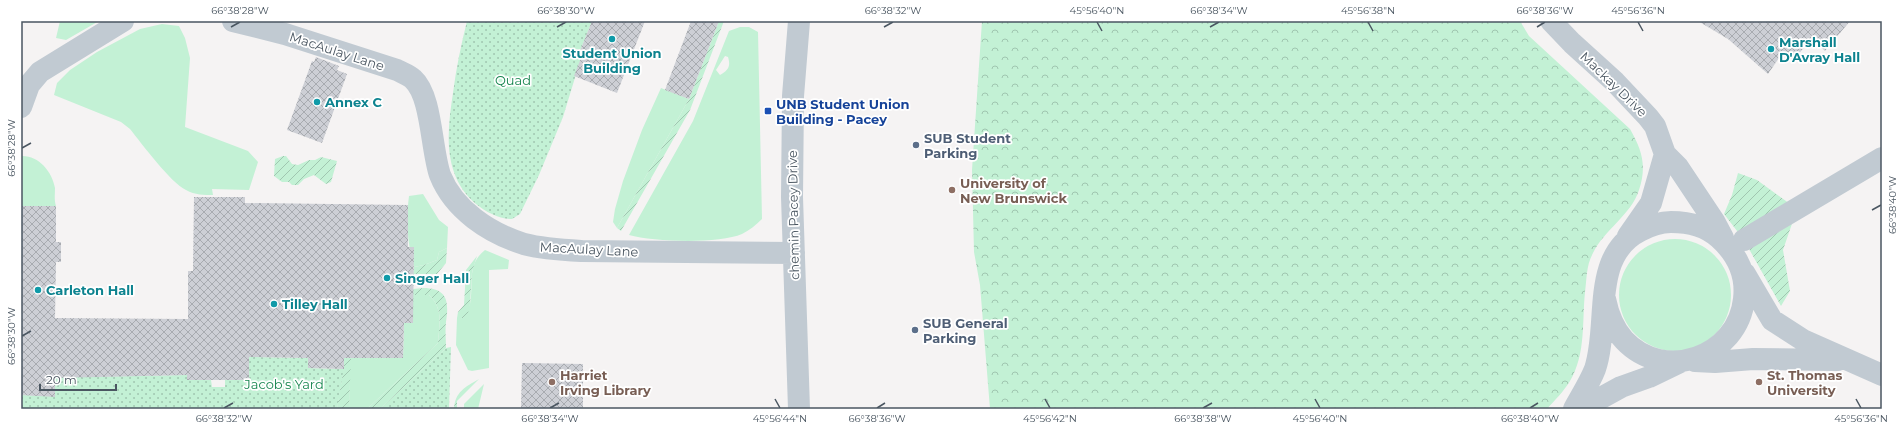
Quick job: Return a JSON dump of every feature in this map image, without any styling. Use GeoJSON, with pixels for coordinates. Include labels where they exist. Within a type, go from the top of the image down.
{"type":"FeatureCollection","features":[{"type":"Feature","properties":{"kind":"street"},"geometry":{"type":"LineString","coordinates":[[21,106],[29,85],[40,72],[123,21]]}},
{"type":"Feature","properties":{"kind":"street","name":"MacAulay Lane"},"geometry":{"type":"LineString","coordinates":[[233,21],[285,34],[397,70],[413,78],[420,87],[426,105],[436,160],[447,188],[464,212],[503,235],[525,244],[553,249],[582,251],[794,253]]}},
{"type":"Feature","properties":{"kind":"street","name":"chemin Pacey Drive"},"geometry":{"type":"LineString","coordinates":[[799,21],[792,126],[799,409]]}},
{"type":"Feature","properties":{"kind":"street","name":"Mackay Drive"},"geometry":{"type":"LineString","coordinates":[[1551,21],[1572,43],[1642,108],[1655,126],[1665,154],[1678,167],[1714,221],[1735,243]]}},
{"type":"Feature","properties":{"kind":"street"},"geometry":{"type":"LineString","coordinates":[[1574,409],[1595,369],[1603,328],[1606,276],[1613,259],[1651,203],[1665,154]]}},
{"type":"Feature","properties":{"kind":"street"},"geometry":{"type":"LineString","coordinates":[[1735,243],[1882,158]]}},
{"type":"Feature","properties":{"kind":"street"},"geometry":{"type":"LineString","coordinates":[[1623,245],[1636,233],[1650,226],[1667,222],[1683,222],[1700,226],[1735,243]]}},
{"type":"Feature","properties":{"kind":"street"},"geometry":{"type":"LineString","coordinates":[[1581,409],[1622,387],[1649,377],[1684,361],[1708,354],[1719,346],[1735,328],[1741,316],[1745,291],[1735,243]]}},
{"type":"Feature","properties":{"kind":"street"},"geometry":{"type":"LineString","coordinates":[[1740,266],[1772,320],[1803,340],[1882,375]]}},
{"type":"Feature","properties":{"kind":"street"},"geometry":{"type":"LineString","coordinates":[[1605,299],[1609,317],[1624,340],[1636,350],[1651,358],[1667,362],[1715,362],[1752,359],[1848,360]]}},
{"type":"Feature","properties":{"kind":"green space"},"geometry":{"type":"Polygon","coordinates":[[[60,21],[99,21],[66,40],[56,38],[60,21]]]}},
{"type":"Feature","properties":{"kind":"green space","name":"Quad"},"geometry":{"type":"Polygon","coordinates":[[[467,21],[592,21],[578,56],[581,58],[563,117],[539,175],[520,214],[512,219],[502,218],[484,210],[476,204],[465,193],[457,180],[452,166],[449,123],[457,66],[467,21]]]}},
{"type":"Feature","properties":{"kind":"green space"},"geometry":{"type":"Polygon","coordinates":[[[719,21],[724,21],[690,110],[621,231],[617,228],[689,99],[719,21]]]}},
{"type":"Feature","properties":{"kind":"green space"},"geometry":{"type":"Polygon","coordinates":[[[982,21],[1520,21],[1529,36],[1630,129],[1638,144],[1642,158],[1643,173],[1635,199],[1624,215],[1598,245],[1589,263],[1585,292],[1581,349],[1579,360],[1570,381],[1547,409],[990,409],[980,285],[974,252],[972,170],[982,21]]]}},
{"type":"Feature","properties":{"kind":"green space"},"geometry":{"type":"Polygon","coordinates":[[[162,24],[179,26],[185,38],[190,58],[185,127],[248,151],[258,162],[249,190],[212,189],[213,195],[189,192],[173,180],[130,129],[121,122],[54,95],[57,83],[70,70],[97,52],[140,29],[162,24]]]}},
{"type":"Feature","properties":{"kind":"green space"},"geometry":{"type":"Polygon","coordinates":[[[740,27],[749,27],[758,32],[762,219],[742,234],[703,241],[654,239],[629,235],[693,121],[729,31],[740,27]],[[725,56],[716,70],[720,75],[728,68],[728,57],[725,56]]]}},
{"type":"Feature","properties":{"kind":"green space"},"geometry":{"type":"Polygon","coordinates":[[[661,88],[689,99],[617,228],[613,222],[623,181],[642,130],[661,88]]]}},
{"type":"Feature","properties":{"kind":"green space"},"geometry":{"type":"Polygon","coordinates":[[[21,156],[33,158],[47,170],[51,176],[55,188],[56,206],[21,206],[21,156]]]}},
{"type":"Feature","properties":{"kind":"green space"},"geometry":{"type":"Polygon","coordinates":[[[286,156],[292,164],[298,165],[321,157],[337,161],[331,182],[326,184],[314,175],[304,179],[298,185],[292,185],[289,182],[282,182],[274,176],[275,159],[286,156]]]}},
{"type":"Feature","properties":{"kind":"green space"},"geometry":{"type":"Polygon","coordinates":[[[1738,173],[1757,180],[1797,209],[1783,250],[1790,291],[1781,306],[1744,240],[1724,214],[1732,195],[1738,173]]]}},
{"type":"Feature","properties":{"kind":"green space"},"geometry":{"type":"Polygon","coordinates":[[[423,194],[439,220],[448,227],[447,248],[439,252],[437,260],[414,267],[408,232],[409,196],[423,194]]]}},
{"type":"Feature","properties":{"kind":"green space"},"geometry":{"type":"Polygon","coordinates":[[[1675,239],[1696,243],[1714,256],[1727,274],[1731,295],[1727,316],[1714,334],[1696,347],[1675,351],[1654,347],[1636,334],[1623,316],[1619,295],[1623,274],[1636,256],[1654,243],[1675,239]]]}},
{"type":"Feature","properties":{"kind":"green space"},"geometry":{"type":"Polygon","coordinates":[[[447,248],[446,263],[437,274],[413,274],[414,267],[437,260],[439,252],[447,248]]]}},
{"type":"Feature","properties":{"kind":"green space"},"geometry":{"type":"Polygon","coordinates":[[[485,250],[509,260],[508,269],[489,270],[489,368],[472,371],[468,370],[456,345],[457,318],[463,318],[470,304],[473,268],[479,256],[485,250]]]}},
{"type":"Feature","properties":{"kind":"green space"},"geometry":{"type":"Polygon","coordinates":[[[477,256],[472,272],[468,313],[463,318],[457,318],[458,312],[464,305],[466,270],[477,256]]]}},
{"type":"Feature","properties":{"kind":"green space"},"geometry":{"type":"Polygon","coordinates":[[[423,288],[438,290],[442,293],[447,302],[446,348],[380,409],[361,409],[368,408],[438,343],[440,318],[434,300],[429,295],[413,295],[413,289],[423,288]]]}},
{"type":"Feature","properties":{"kind":"green space"},"geometry":{"type":"Polygon","coordinates":[[[413,295],[429,295],[434,300],[440,318],[438,343],[368,408],[349,408],[350,358],[403,358],[404,323],[413,323],[413,295]]]}},
{"type":"Feature","properties":{"kind":"green space"},"geometry":{"type":"Polygon","coordinates":[[[451,347],[449,409],[380,409],[446,348],[451,347]]]}},
{"type":"Feature","properties":{"kind":"green space","name":"Jacob's Yard"},"geometry":{"type":"Polygon","coordinates":[[[249,357],[308,358],[308,368],[344,369],[337,409],[21,409],[21,395],[55,396],[55,373],[77,377],[187,375],[188,380],[211,380],[212,387],[225,387],[225,380],[249,380],[249,357]]]}},
{"type":"Feature","properties":{"kind":"green space"},"geometry":{"type":"Polygon","coordinates":[[[344,358],[351,358],[349,408],[351,409],[337,409],[343,371],[344,358]]]}},
{"type":"Feature","properties":{"kind":"green space"},"geometry":{"type":"Polygon","coordinates":[[[479,379],[457,401],[457,409],[454,409],[456,398],[459,394],[479,379]]]}},
{"type":"Feature","properties":{"kind":"green space"},"geometry":{"type":"Polygon","coordinates":[[[484,384],[478,409],[464,409],[464,404],[484,384]]]}},
{"type":"Feature","properties":{"kind":"building","name":"Student Union Building"},"geometry":{"type":"Polygon","coordinates":[[[592,21],[645,21],[617,93],[574,76],[581,58],[578,56],[592,21]]]}},
{"type":"Feature","properties":{"kind":"building"},"geometry":{"type":"Polygon","coordinates":[[[691,21],[719,21],[689,99],[665,90],[691,21]]]}},
{"type":"Feature","properties":{"kind":"building","name":"Marshall D'Avray Hall"},"geometry":{"type":"Polygon","coordinates":[[[1698,21],[1850,21],[1825,51],[1812,39],[1793,60],[1783,52],[1768,74],[1728,39],[1698,21]]]}},
{"type":"Feature","properties":{"kind":"building","name":"Annex C"},"geometry":{"type":"Polygon","coordinates":[[[316,57],[339,66],[337,70],[347,74],[322,143],[287,130],[312,61],[314,62],[316,57]]]}},
{"type":"Feature","properties":{"kind":"building"},"geometry":{"type":"Polygon","coordinates":[[[194,197],[245,197],[245,203],[408,205],[408,247],[414,247],[413,323],[404,323],[403,358],[344,358],[344,369],[308,368],[308,358],[249,357],[249,380],[187,380],[187,375],[55,378],[55,397],[21,395],[21,206],[56,206],[56,242],[61,242],[61,262],[56,262],[55,318],[188,319],[188,271],[193,271],[194,197]]]}},
{"type":"Feature","properties":{"kind":"building","name":"Harriet Irving Library"},"geometry":{"type":"Polygon","coordinates":[[[522,363],[583,364],[583,409],[521,409],[522,363]]]}},
{"type":"Feature","properties":{"kind":"place","name":"Student Union Building"},"geometry":{"type":"Point","coordinates":[612,39]}},
{"type":"Feature","properties":{"kind":"place","name":"Marshall D'Avray Hall"},"geometry":{"type":"Point","coordinates":[1771,49]}},
{"type":"Feature","properties":{"kind":"place","name":"Annex C"},"geometry":{"type":"Point","coordinates":[317,102]}},
{"type":"Feature","properties":{"kind":"place","name":"UNB Student Union Building - Pacey"},"geometry":{"type":"Point","coordinates":[768,111]}},
{"type":"Feature","properties":{"kind":"place","name":"SUB Student Parking"},"geometry":{"type":"Point","coordinates":[916,145]}},
{"type":"Feature","properties":{"kind":"place","name":"University of New Brunswick"},"geometry":{"type":"Point","coordinates":[952,190]}},
{"type":"Feature","properties":{"kind":"place","name":"Singer Hall"},"geometry":{"type":"Point","coordinates":[387,278]}},
{"type":"Feature","properties":{"kind":"place","name":"Carleton Hall"},"geometry":{"type":"Point","coordinates":[38,290]}},
{"type":"Feature","properties":{"kind":"place","name":"Tilley Hall"},"geometry":{"type":"Point","coordinates":[274,304]}},
{"type":"Feature","properties":{"kind":"place","name":"SUB General Parking"},"geometry":{"type":"Point","coordinates":[915,330]}},
{"type":"Feature","properties":{"kind":"place","name":"Harriet Irving Library"},"geometry":{"type":"Point","coordinates":[552,382]}},
{"type":"Feature","properties":{"kind":"place","name":"St. Thomas University"},"geometry":{"type":"Point","coordinates":[1759,382]}}]}
